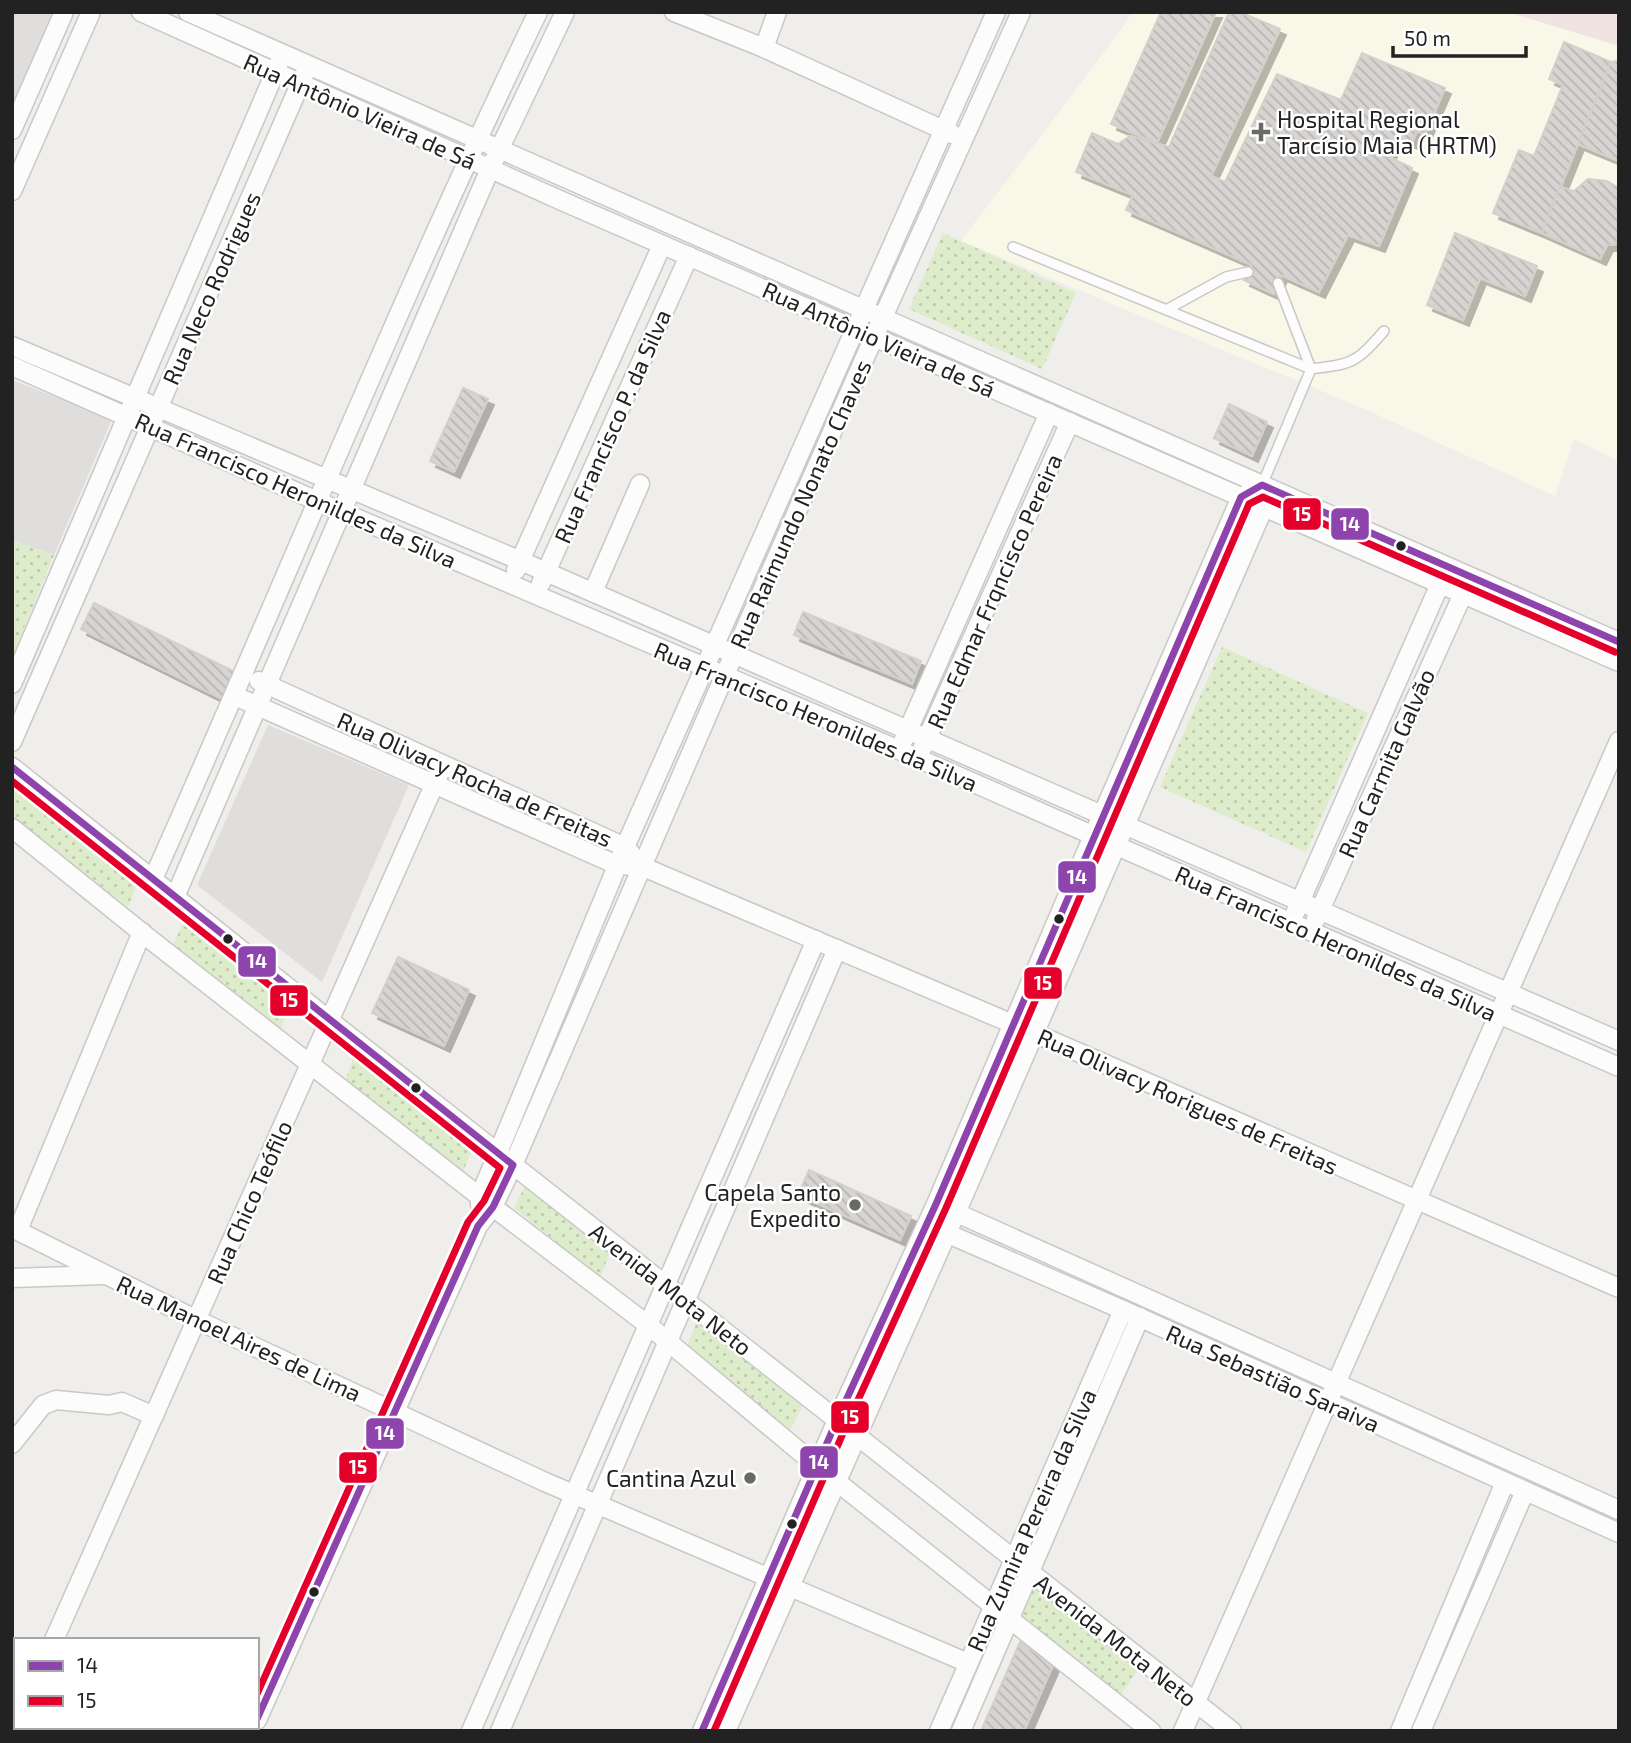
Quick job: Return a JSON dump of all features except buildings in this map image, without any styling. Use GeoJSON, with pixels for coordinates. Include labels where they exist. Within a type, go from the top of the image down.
{"type":"FeatureCollection","features":[{"type":"Feature","properties":{"kind":"street"},"geometry":{"type":"LineString","coordinates":[[12,130],[64,12]]}},
{"type":"Feature","properties":{"kind":"street"},"geometry":{"type":"LineString","coordinates":[[12,191],[91,12]]}},
{"type":"Feature","properties":{"kind":"street","name":"Rua Antônio Vieira de Sá"},"geometry":{"type":"LineString","coordinates":[[141,12],[490,169],[1619,662]]}},
{"type":"Feature","properties":{"kind":"street","name":"Rua Antônio Vieira de Sá"},"geometry":{"type":"LineString","coordinates":[[188,12],[1619,642]]}},
{"type":"Feature","properties":{"kind":"street"},"geometry":{"type":"LineString","coordinates":[[153,879],[245,675],[317,501],[468,159],[538,12]]}},
{"type":"Feature","properties":{"kind":"street"},"geometry":{"type":"LineString","coordinates":[[175,897],[490,169],[565,12]]}},
{"type":"Feature","properties":{"kind":"street"},"geometry":{"type":"LineString","coordinates":[[674,12],[764,48],[965,140]]}},
{"type":"Feature","properties":{"kind":"street"},"geometry":{"type":"LineString","coordinates":[[764,48],[777,12]]}},
{"type":"Feature","properties":{"kind":"street","name":"Rua Raimundo Nonato Chaves"},"geometry":{"type":"LineString","coordinates":[[259,1716],[478,1226],[499,1153],[625,846],[996,12]]}},
{"type":"Feature","properties":{"kind":"street","name":"Rua Raimundo Nonato Chaves"},"geometry":{"type":"LineString","coordinates":[[487,1202],[513,1165],[640,866],[1021,12]]}},
{"type":"Feature","properties":{"kind":"street","name":"Rua Neco Rodrigues"},"geometry":{"type":"LineString","coordinates":[[12,684],[283,54]]}},
{"type":"Feature","properties":{"kind":"street","name":"Rua Neco Rodrigues"},"geometry":{"type":"LineString","coordinates":[[12,742],[308,65]]}},
{"type":"Feature","properties":{"kind":"street"},"geometry":{"type":"LineString","coordinates":[[215,212],[240,222]]}},
{"type":"Feature","properties":{"kind":"street","name":"Rua Francisco P. da Silva"},"geometry":{"type":"LineString","coordinates":[[509,584],[663,245]]}},
{"type":"Feature","properties":{"kind":"street","name":"Rua Francisco P. da Silva"},"geometry":{"type":"LineString","coordinates":[[535,595],[689,256]]}},
{"type":"Feature","properties":{"kind":"street","name":"Rua Francisco Heronildes da Silva"},"geometry":{"type":"LineString","coordinates":[[12,346],[521,561],[1619,1041]]}},
{"type":"Feature","properties":{"kind":"street","name":"Rua Francisco Heronildes da Silva"},"geometry":{"type":"LineString","coordinates":[[12,366],[128,415],[342,512],[899,750],[1619,1068]]}},
{"type":"Feature","properties":{"kind":"street","name":"Rua Edmar Frqncisco Pereira"},"geometry":{"type":"LineString","coordinates":[[899,750],[1049,413]]}},
{"type":"Feature","properties":{"kind":"street","name":"Rua Edmar Frqncisco Pereira"},"geometry":{"type":"LineString","coordinates":[[917,759],[1070,422]]}},
{"type":"Feature","properties":{"kind":"street"},"geometry":{"type":"LineString","coordinates":[[593,593],[640,484]]}},
{"type":"Feature","properties":{"kind":"street"},"geometry":{"type":"LineString","coordinates":[[702,1731],[837,1420],[936,1204],[1241,497],[1262,485],[1264,507],[956,1213],[726,1731]]}},
{"type":"Feature","properties":{"kind":"street"},"geometry":{"type":"LineString","coordinates":[[983,562],[1002,572]]}},
{"type":"Feature","properties":{"kind":"street","name":"Rua Carmita Galvão"},"geometry":{"type":"LineString","coordinates":[[1291,923],[1440,584]]}},
{"type":"Feature","properties":{"kind":"street","name":"Rua Carmita Galvão"},"geometry":{"type":"LineString","coordinates":[[1311,932],[1463,594]]}},
{"type":"Feature","properties":{"kind":"street","name":"Rua Olivacy Rocha de Freitas"},"geometry":{"type":"LineString","coordinates":[[245,675],[625,846],[640,866]]}},
{"type":"Feature","properties":{"kind":"street","name":"Rua Olivacy Rocha de Freitas"},"geometry":{"type":"LineString","coordinates":[[235,696],[617,865],[640,866]]}},
{"type":"Feature","properties":{"kind":"street"},"geometry":{"type":"LineString","coordinates":[[378,759],[387,739]]}},
{"type":"Feature","properties":{"kind":"street"},"geometry":{"type":"LineString","coordinates":[[1183,1731],[1619,741]]}},
{"type":"Feature","properties":{"kind":"street","name":"Rua Chico Teófilo"},"geometry":{"type":"LineString","coordinates":[[55,1638],[443,765]]}},
{"type":"Feature","properties":{"kind":"street","name":"Avenida Mota Neto"},"geometry":{"type":"LineString","coordinates":[[12,767],[1232,1731]]}},
{"type":"Feature","properties":{"kind":"street","name":"Avenida Mota Neto"},"geometry":{"type":"LineString","coordinates":[[12,828],[310,1064],[648,1325],[817,1466],[1151,1731]]}},
{"type":"Feature","properties":{"kind":"street","name":"Rua Olivacy Rorigues de Freitas"},"geometry":{"type":"LineString","coordinates":[[640,866],[1034,1033],[1619,1288]]}},
{"type":"Feature","properties":{"kind":"street"},"geometry":{"type":"LineString","coordinates":[[15,1229],[142,932]]}},
{"type":"Feature","properties":{"kind":"street"},"geometry":{"type":"LineString","coordinates":[[471,1731],[816,940]]}},
{"type":"Feature","properties":{"kind":"street"},"geometry":{"type":"LineString","coordinates":[[500,1731],[837,949]]}},
{"type":"Feature","properties":{"kind":"street"},"geometry":{"type":"LineString","coordinates":[[1422,980],[1432,960]]}},
{"type":"Feature","properties":{"kind":"street"},"geometry":{"type":"LineString","coordinates":[[563,999],[581,1006]]}},
{"type":"Feature","properties":{"kind":"street"},"geometry":{"type":"LineString","coordinates":[[732,1133],[753,1144]]}},
{"type":"Feature","properties":{"kind":"street"},"geometry":{"type":"LineString","coordinates":[[953,1164],[973,1173]]}},
{"type":"Feature","properties":{"kind":"street","name":"Rua Sebastião Saraiva"},"geometry":{"type":"LineString","coordinates":[[936,1204],[1619,1510]]}},
{"type":"Feature","properties":{"kind":"street","name":"Rua Sebastião Saraiva"},"geometry":{"type":"LineString","coordinates":[[927,1224],[1140,1317],[1619,1534]]}},
{"type":"Feature","properties":{"kind":"street","name":"Rua Manoel Aires de Lima"},"geometry":{"type":"LineString","coordinates":[[15,1229],[197,1320],[574,1494],[968,1663]]}},
{"type":"Feature","properties":{"kind":"street"},"geometry":{"type":"LineString","coordinates":[[12,1278],[108,1275]]}},
{"type":"Feature","properties":{"kind":"street","name":"Rua Zumira Pereira da Silva"},"geometry":{"type":"LineString","coordinates":[[939,1731],[1123,1310]]}},
{"type":"Feature","properties":{"kind":"street","name":"Rua Zumira Pereira da Silva"},"geometry":{"type":"LineString","coordinates":[[961,1731],[1140,1317]]}},
{"type":"Feature","properties":{"kind":"street"},"geometry":{"type":"LineString","coordinates":[[12,1444],[43,1405],[57,1401],[109,1405],[122,1402],[154,1416]]}},
{"type":"Feature","properties":{"kind":"street"},"geometry":{"type":"LineString","coordinates":[[1470,1467],[1479,1448]]}},
{"type":"Feature","properties":{"kind":"street"},"geometry":{"type":"LineString","coordinates":[[1400,1731],[1505,1482]]}},
{"type":"Feature","properties":{"kind":"street"},"geometry":{"type":"LineString","coordinates":[[1421,1731],[1525,1491]]}},
{"type":"Feature","properties":{"kind":"lane"},"geometry":{"type":"LineString","coordinates":[[1013,247],[1311,369],[1344,365],[1360,357],[1384,331]]}},
{"type":"Feature","properties":{"kind":"lane"},"geometry":{"type":"LineString","coordinates":[[1166,310],[1226,277],[1248,272]]}},
{"type":"Feature","properties":{"kind":"lane"},"geometry":{"type":"LineString","coordinates":[[1262,485],[1311,369],[1278,283]]}},
{"type":"Feature","properties":{"kind":"shaded area"},"geometry":{"type":"Polygon","coordinates":[[[12,12],[54,12],[12,106],[12,12]]]}},
{"type":"Feature","properties":{"kind":"shaded area","name":"Hospital Regional Tarcísio Maia (HRTM)"},"geometry":{"type":"Polygon","coordinates":[[[1131,12],[1508,12],[1619,46],[1619,461],[1574,439],[1555,496],[1360,407],[961,241],[1127,22],[1131,12]]]}},
{"type":"Feature","properties":{"kind":"shaded area"},"geometry":{"type":"Polygon","coordinates":[[[1508,12],[1619,12],[1619,46],[1526,18],[1508,12]]]}},
{"type":"Feature","properties":{"kind":"shaded area"},"geometry":{"type":"Polygon","coordinates":[[[12,380],[112,419],[54,555],[12,540],[12,380]]]}},
{"type":"Feature","properties":{"kind":"shaded area"},"geometry":{"type":"Polygon","coordinates":[[[268,725],[409,785],[322,982],[197,885],[268,725]]]}},
{"type":"Feature","properties":{"kind":"green space"},"geometry":{"type":"Polygon","coordinates":[[[943,233],[1076,293],[1042,369],[909,309],[943,233]]]}},
{"type":"Feature","properties":{"kind":"green space"},"geometry":{"type":"Polygon","coordinates":[[[12,540],[54,555],[12,657],[12,540]]]}},
{"type":"Feature","properties":{"kind":"green space"},"geometry":{"type":"Polygon","coordinates":[[[1222,647],[1368,713],[1306,852],[1160,787],[1222,647]]]}},
{"type":"Feature","properties":{"kind":"green space"},"geometry":{"type":"Polygon","coordinates":[[[12,780],[138,881],[128,907],[12,816],[12,780]]]}},
{"type":"Feature","properties":{"kind":"green space"},"geometry":{"type":"Polygon","coordinates":[[[184,921],[291,1004],[280,1030],[172,947],[184,921]]]}},
{"type":"Feature","properties":{"kind":"green space"},"geometry":{"type":"Polygon","coordinates":[[[355,1053],[473,1147],[463,1172],[345,1081],[355,1053]]]}},
{"type":"Feature","properties":{"kind":"green space"},"geometry":{"type":"Polygon","coordinates":[[[525,1186],[610,1253],[600,1277],[514,1208],[525,1186]]]}},
{"type":"Feature","properties":{"kind":"green space"},"geometry":{"type":"Polygon","coordinates":[[[696,1323],[804,1404],[790,1430],[687,1346],[696,1323]]]}},
{"type":"Feature","properties":{"kind":"green space"},"geometry":{"type":"Polygon","coordinates":[[[1037,1582],[1139,1669],[1120,1696],[1020,1615],[1037,1582]]]}},
{"type":"Feature","properties":{"kind":"transit line","name":"14"},"geometry":{"type":"LineString","coordinates":[[702,1731],[837,1420],[936,1204],[1241,497],[1262,485],[1619,642]]}},
{"type":"Feature","properties":{"kind":"transit line","name":"15"},"geometry":{"type":"LineString","coordinates":[[714,1731],[847,1424],[946,1208],[1249,504],[1263,497],[1615,652]]}},
{"type":"Feature","properties":{"kind":"transit line","name":"14"},"geometry":{"type":"LineString","coordinates":[[12,767],[513,1165],[493,1207],[478,1226],[259,1715]]}},
{"type":"Feature","properties":{"kind":"transit line","name":"15"},"geometry":{"type":"LineString","coordinates":[[12,781],[500,1168],[484,1201],[468,1222],[259,1690]]}},
{"type":"Feature","properties":{"kind":"place","name":"Hospital Regional Tarcísio Maia (HRTM)"},"geometry":{"type":"Point","coordinates":[1261,132]}},
{"type":"Feature","properties":{"kind":"place","name":"Capela Santo Expedito"},"geometry":{"type":"Point","coordinates":[855,1205]}},
{"type":"Feature","properties":{"kind":"place","name":"Cantina Azul"},"geometry":{"type":"Point","coordinates":[750,1478]}}]}
